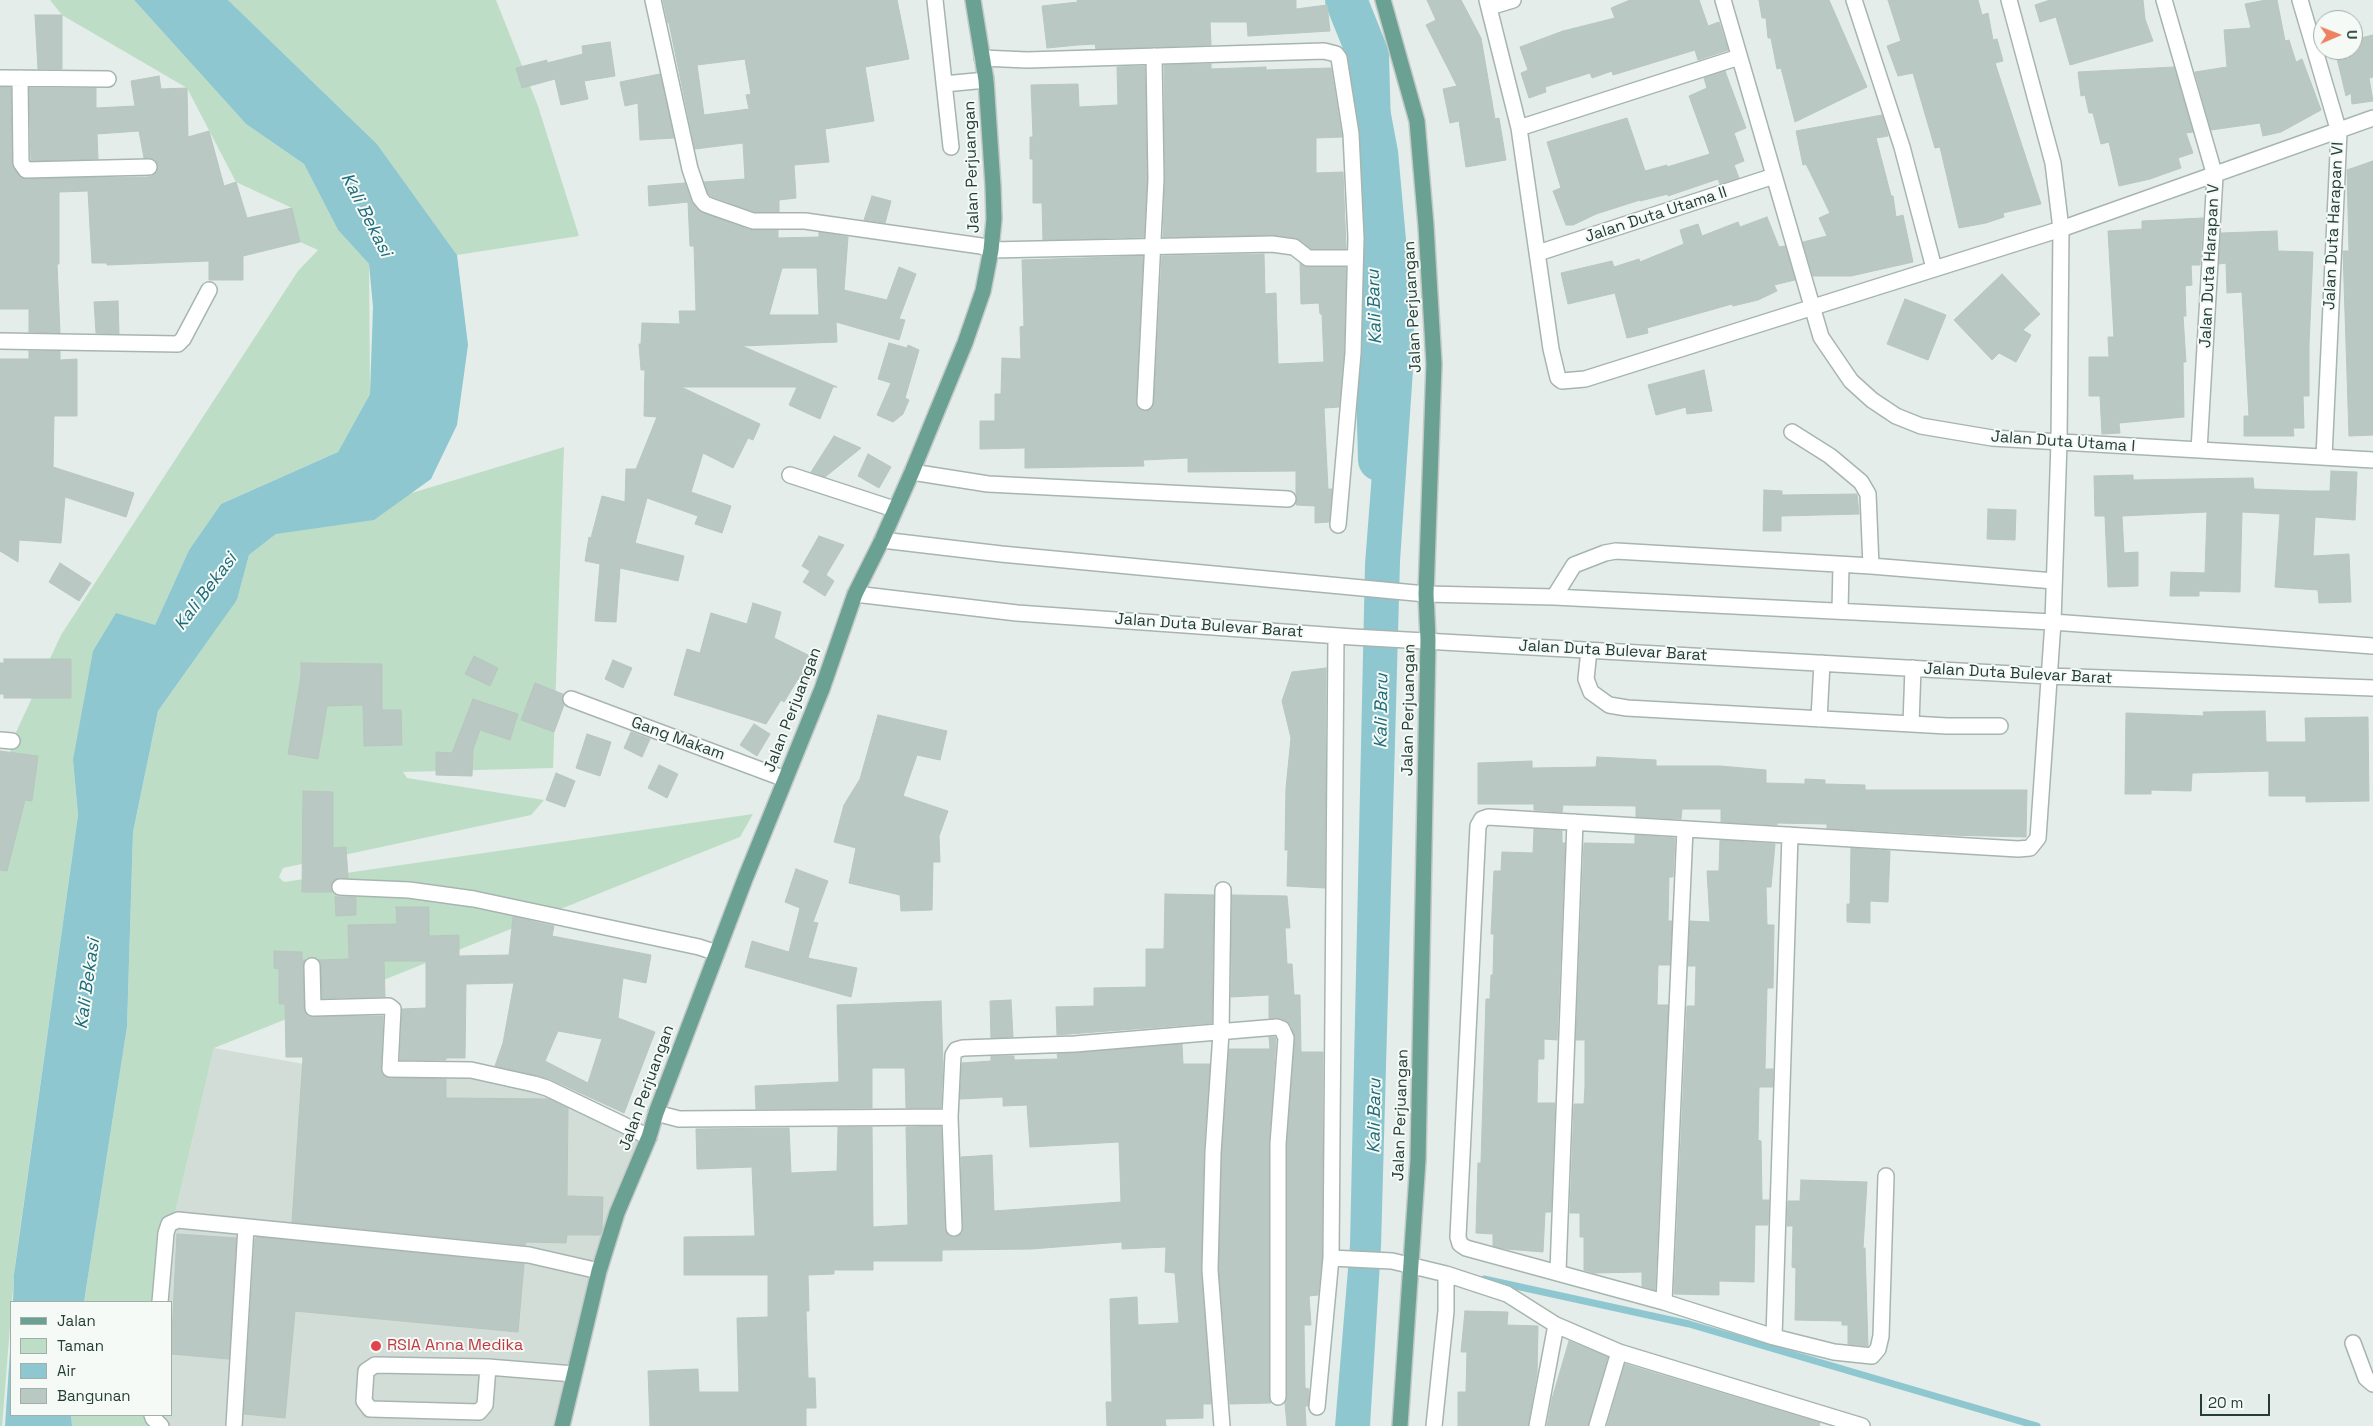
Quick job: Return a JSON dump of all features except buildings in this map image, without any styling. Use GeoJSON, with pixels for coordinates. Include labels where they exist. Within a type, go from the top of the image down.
{"type":"FeatureCollection","features":[{"type":"Feature","properties":{"kind":"main road","name":"Jalan Perjuangan"},"geometry":{"type":"LineString","coordinates":[[562,1426],[599,1271],[617,1213],[649,1137],[656,1112],[717,953],[822,689],[855,594],[882,540],[894,509],[912,472],[965,343],[983,291],[991,250],[994,219],[993,186],[982,58],[973,0]]}},
{"type":"Feature","properties":{"kind":"main road","name":"Jalan Perjuangan"},"geometry":{"type":"LineString","coordinates":[[1383,0],[1417,120],[1426,226],[1434,364],[1426,594],[1428,640],[1418,1160],[1400,1426]]}},
{"type":"Feature","properties":{"kind":"street"},"geometry":{"type":"LineString","coordinates":[[653,0],[690,169],[700,198],[705,204],[753,221],[805,222],[981,246],[991,250],[1272,244],[1294,247],[1308,258],[1355,258]]}},
{"type":"Feature","properties":{"kind":"street"},"geometry":{"type":"LineString","coordinates":[[935,0],[952,147]]}},
{"type":"Feature","properties":{"kind":"street"},"geometry":{"type":"LineString","coordinates":[[1513,0],[1488,4],[1519,128],[1551,349],[1558,378],[1562,381],[1585,379],[2061,229],[2339,132],[2373,118]]}},
{"type":"Feature","properties":{"kind":"street","name":"Jalan Duta Utama I"},"geometry":{"type":"LineString","coordinates":[[1722,0],[1821,337],[1851,382],[1872,400],[1896,416],[1921,426],[1992,438],[2373,460]]}},
{"type":"Feature","properties":{"kind":"street"},"geometry":{"type":"LineString","coordinates":[[1854,0],[1902,147],[1934,268]]}},
{"type":"Feature","properties":{"kind":"street"},"geometry":{"type":"LineString","coordinates":[[1886,1176],[1881,1336],[1878,1349],[1872,1356],[1834,1352],[1774,1337],[1664,1302],[1558,1271],[1466,1248],[1460,1244],[1458,1237],[1478,826],[1482,819],[1488,818],[2018,849],[2030,848],[2038,838],[2053,622],[2061,229],[2052,163],[2009,0]]}},
{"type":"Feature","properties":{"kind":"street","name":"Jalan Duta Harapan V"},"geometry":{"type":"LineString","coordinates":[[2164,0],[2215,176],[2199,450]]}},
{"type":"Feature","properties":{"kind":"street","name":"Jalan Duta Harapan VI"},"geometry":{"type":"LineString","coordinates":[[2300,0],[2339,132],[2324,457]]}},
{"type":"Feature","properties":{"kind":"street"},"geometry":{"type":"LineString","coordinates":[[982,58],[1027,60],[1324,51],[1336,54],[1340,58],[1351,134],[1355,258],[1353,352],[1338,525]]}},
{"type":"Feature","properties":{"kind":"street"},"geometry":{"type":"LineString","coordinates":[[1145,402],[1156,178],[1154,56]]}},
{"type":"Feature","properties":{"kind":"street"},"geometry":{"type":"LineString","coordinates":[[1519,128],[1739,57]]}},
{"type":"Feature","properties":{"kind":"street"},"geometry":{"type":"LineString","coordinates":[[0,78],[108,79]]}},
{"type":"Feature","properties":{"kind":"street"},"geometry":{"type":"LineString","coordinates":[[20,78],[21,164],[26,170],[149,167]]}},
{"type":"Feature","properties":{"kind":"street"},"geometry":{"type":"LineString","coordinates":[[944,84],[983,80]]}},
{"type":"Feature","properties":{"kind":"street","name":"Jalan Duta Utama II"},"geometry":{"type":"LineString","coordinates":[[1538,253],[1774,176]]}},
{"type":"Feature","properties":{"kind":"street"},"geometry":{"type":"LineString","coordinates":[[0,341],[178,344],[183,339],[209,290]]}},
{"type":"Feature","properties":{"kind":"street"},"geometry":{"type":"LineString","coordinates":[[1792,432],[1830,456],[1861,482],[1868,494],[1871,566]]}},
{"type":"Feature","properties":{"kind":"street"},"geometry":{"type":"LineString","coordinates":[[912,472],[988,484],[1288,499]]}},
{"type":"Feature","properties":{"kind":"street"},"geometry":{"type":"LineString","coordinates":[[790,475],[894,509]]}},
{"type":"Feature","properties":{"kind":"street"},"geometry":{"type":"LineString","coordinates":[[882,540],[1001,554],[1426,594],[1554,597],[2053,622],[2373,646]]}},
{"type":"Feature","properties":{"kind":"street"},"geometry":{"type":"LineString","coordinates":[[1554,597],[1574,565],[1605,553],[1616,551],[1841,564],[2054,580]]}},
{"type":"Feature","properties":{"kind":"street"},"geometry":{"type":"LineString","coordinates":[[1840,611],[1841,564]]}},
{"type":"Feature","properties":{"kind":"street","name":"Jalan Duta Bulevar Barat"},"geometry":{"type":"LineString","coordinates":[[855,594],[1017,613],[1336,636],[2049,676],[2373,688]]}},
{"type":"Feature","properties":{"kind":"street"},"geometry":{"type":"LineString","coordinates":[[1317,1407],[1338,1258],[1336,636]]}},
{"type":"Feature","properties":{"kind":"street"},"geometry":{"type":"LineString","coordinates":[[1589,650],[1586,679],[1591,692],[1609,704],[1627,708],[1820,720],[2000,726]]}},
{"type":"Feature","properties":{"kind":"street"},"geometry":{"type":"LineString","coordinates":[[1820,720],[1822,663]]}},
{"type":"Feature","properties":{"kind":"street"},"geometry":{"type":"LineString","coordinates":[[1911,724],[1913,668]]}},
{"type":"Feature","properties":{"kind":"street","name":"Gang Makam"},"geometry":{"type":"LineString","coordinates":[[571,699],[785,779]]}},
{"type":"Feature","properties":{"kind":"street"},"geometry":{"type":"LineString","coordinates":[[1558,1271],[1575,822]]}},
{"type":"Feature","properties":{"kind":"street"},"geometry":{"type":"LineString","coordinates":[[1664,1302],[1685,829]]}},
{"type":"Feature","properties":{"kind":"street"},"geometry":{"type":"LineString","coordinates":[[1774,1337],[1790,835]]}},
{"type":"Feature","properties":{"kind":"street"},"geometry":{"type":"LineString","coordinates":[[340,887],[409,890],[474,899],[699,947],[717,953]]}},
{"type":"Feature","properties":{"kind":"street"},"geometry":{"type":"LineString","coordinates":[[1222,1426],[1210,1270],[1213,1153],[1221,1033],[1224,890]]}},
{"type":"Feature","properties":{"kind":"street"},"geometry":{"type":"LineString","coordinates":[[312,966],[313,1008],[389,1006],[393,1009],[390,1069],[471,1070],[534,1084],[548,1088],[649,1137]]}},
{"type":"Feature","properties":{"kind":"street"},"geometry":{"type":"LineString","coordinates":[[954,1228],[950,1117],[953,1055],[956,1050],[963,1048],[1075,1044],[1277,1027],[1285,1032],[1286,1038],[1278,1144],[1278,1397]]}},
{"type":"Feature","properties":{"kind":"street"},"geometry":{"type":"LineString","coordinates":[[656,1112],[679,1120],[950,1117]]}},
{"type":"Feature","properties":{"kind":"street"},"geometry":{"type":"LineString","coordinates":[[160,1301],[164,1242],[169,1224],[182,1220],[530,1255],[599,1271]]}},
{"type":"Feature","properties":{"kind":"street"},"geometry":{"type":"LineString","coordinates":[[234,1426],[246,1227]]}},
{"type":"Feature","properties":{"kind":"street"},"geometry":{"type":"LineString","coordinates":[[1338,1258],[1392,1261],[1446,1274],[1507,1294],[1556,1325],[1619,1352],[1862,1426]]}},
{"type":"Feature","properties":{"kind":"street"},"geometry":{"type":"LineString","coordinates":[[1434,1426],[1446,1311],[1446,1274]]}},
{"type":"Feature","properties":{"kind":"street"},"geometry":{"type":"LineString","coordinates":[[1537,1426],[1556,1325]]}},
{"type":"Feature","properties":{"kind":"street"},"geometry":{"type":"LineString","coordinates":[[2353,1343],[2366,1378],[2373,1384]]}},
{"type":"Feature","properties":{"kind":"street"},"geometry":{"type":"LineString","coordinates":[[1597,1426],[1619,1352]]}},
{"type":"Feature","properties":{"kind":"street"},"geometry":{"type":"LineString","coordinates":[[488,1367],[485,1405],[479,1412],[370,1409],[364,1401],[366,1371],[375,1365],[488,1367],[574,1374]]}},
{"type":"Feature","properties":{"kind":"street"},"geometry":{"type":"LineString","coordinates":[[152,1416],[161,1426]]}},
{"type":"Feature","properties":{"kind":"shaded area"},"geometry":{"type":"Polygon","coordinates":[[[214,1048],[304,1064],[387,1067],[506,1077],[649,1137],[617,1213],[562,1426],[150,1426],[151,1416],[172,1416],[172,1301],[160,1301],[173,1222],[214,1048]]]}},
{"type":"Feature","properties":{"kind":"green space"},"geometry":{"type":"Polygon","coordinates":[[[50,0],[134,0],[246,124],[304,164],[338,230],[369,264],[370,394],[338,452],[221,504],[189,550],[155,625],[73,760],[78,815],[15,1265],[12,1301],[10,1301],[10,1327],[2,1426],[0,1426],[0,816],[12,741],[61,635],[298,271],[318,250],[300,242],[292,208],[236,182],[187,88],[62,15],[50,0]]]}},
{"type":"Feature","properties":{"kind":"green space"},"geometry":{"type":"Polygon","coordinates":[[[228,0],[496,0],[538,106],[579,236],[457,255],[377,144],[228,0]]]}},
{"type":"Feature","properties":{"kind":"green space"},"geometry":{"type":"Polygon","coordinates":[[[564,447],[553,768],[403,772],[407,778],[544,800],[531,815],[283,868],[279,877],[284,882],[753,814],[740,837],[214,1048],[173,1222],[160,1301],[84,1301],[127,1027],[133,832],[158,711],[237,600],[249,555],[276,534],[564,447]]]}},
{"type":"Feature","properties":{"kind":"green space"},"geometry":{"type":"Polygon","coordinates":[[[71,1416],[151,1416],[150,1426],[72,1426],[71,1416]]]}},
{"type":"Feature","properties":{"kind":"water","name":"Kali Bekasi"},"geometry":{"type":"Polygon","coordinates":[[[134,0],[228,0],[377,144],[457,255],[468,345],[457,425],[431,479],[374,520],[276,534],[249,555],[237,600],[158,711],[133,832],[127,1027],[84,1301],[13,1301],[14,1274],[78,815],[73,760],[93,651],[116,613],[155,625],[189,550],[221,504],[338,452],[370,394],[373,307],[369,264],[338,230],[304,164],[246,124],[134,0]]]}},
{"type":"Feature","properties":{"kind":"water"},"geometry":{"type":"Polygon","coordinates":[[[1342,0],[1364,0],[1380,55],[1398,151],[1415,340],[1400,561],[1381,1246],[1370,1426],[1335,1426],[1350,1245],[1365,564],[1382,343],[1381,154],[1368,55],[1342,0]]]}},
{"type":"Feature","properties":{"kind":"water"},"geometry":{"type":"Polygon","coordinates":[[[10,1351],[10,1416],[71,1416],[72,1426],[5,1426],[10,1351]]]}},
{"type":"Feature","properties":{"kind":"waterway","name":"Kali Baru"},"geometry":{"type":"LineString","coordinates":[[1346,0],[1368,55],[1379,460]]}},
{"type":"Feature","properties":{"kind":"waterway"},"geometry":{"type":"LineString","coordinates":[[1484,1279],[1689,1324],[2037,1426]]}},
{"type":"Feature","properties":{"kind":"place","name":"RSIA Anna Medika"},"geometry":{"type":"Point","coordinates":[376,1346]}}]}
